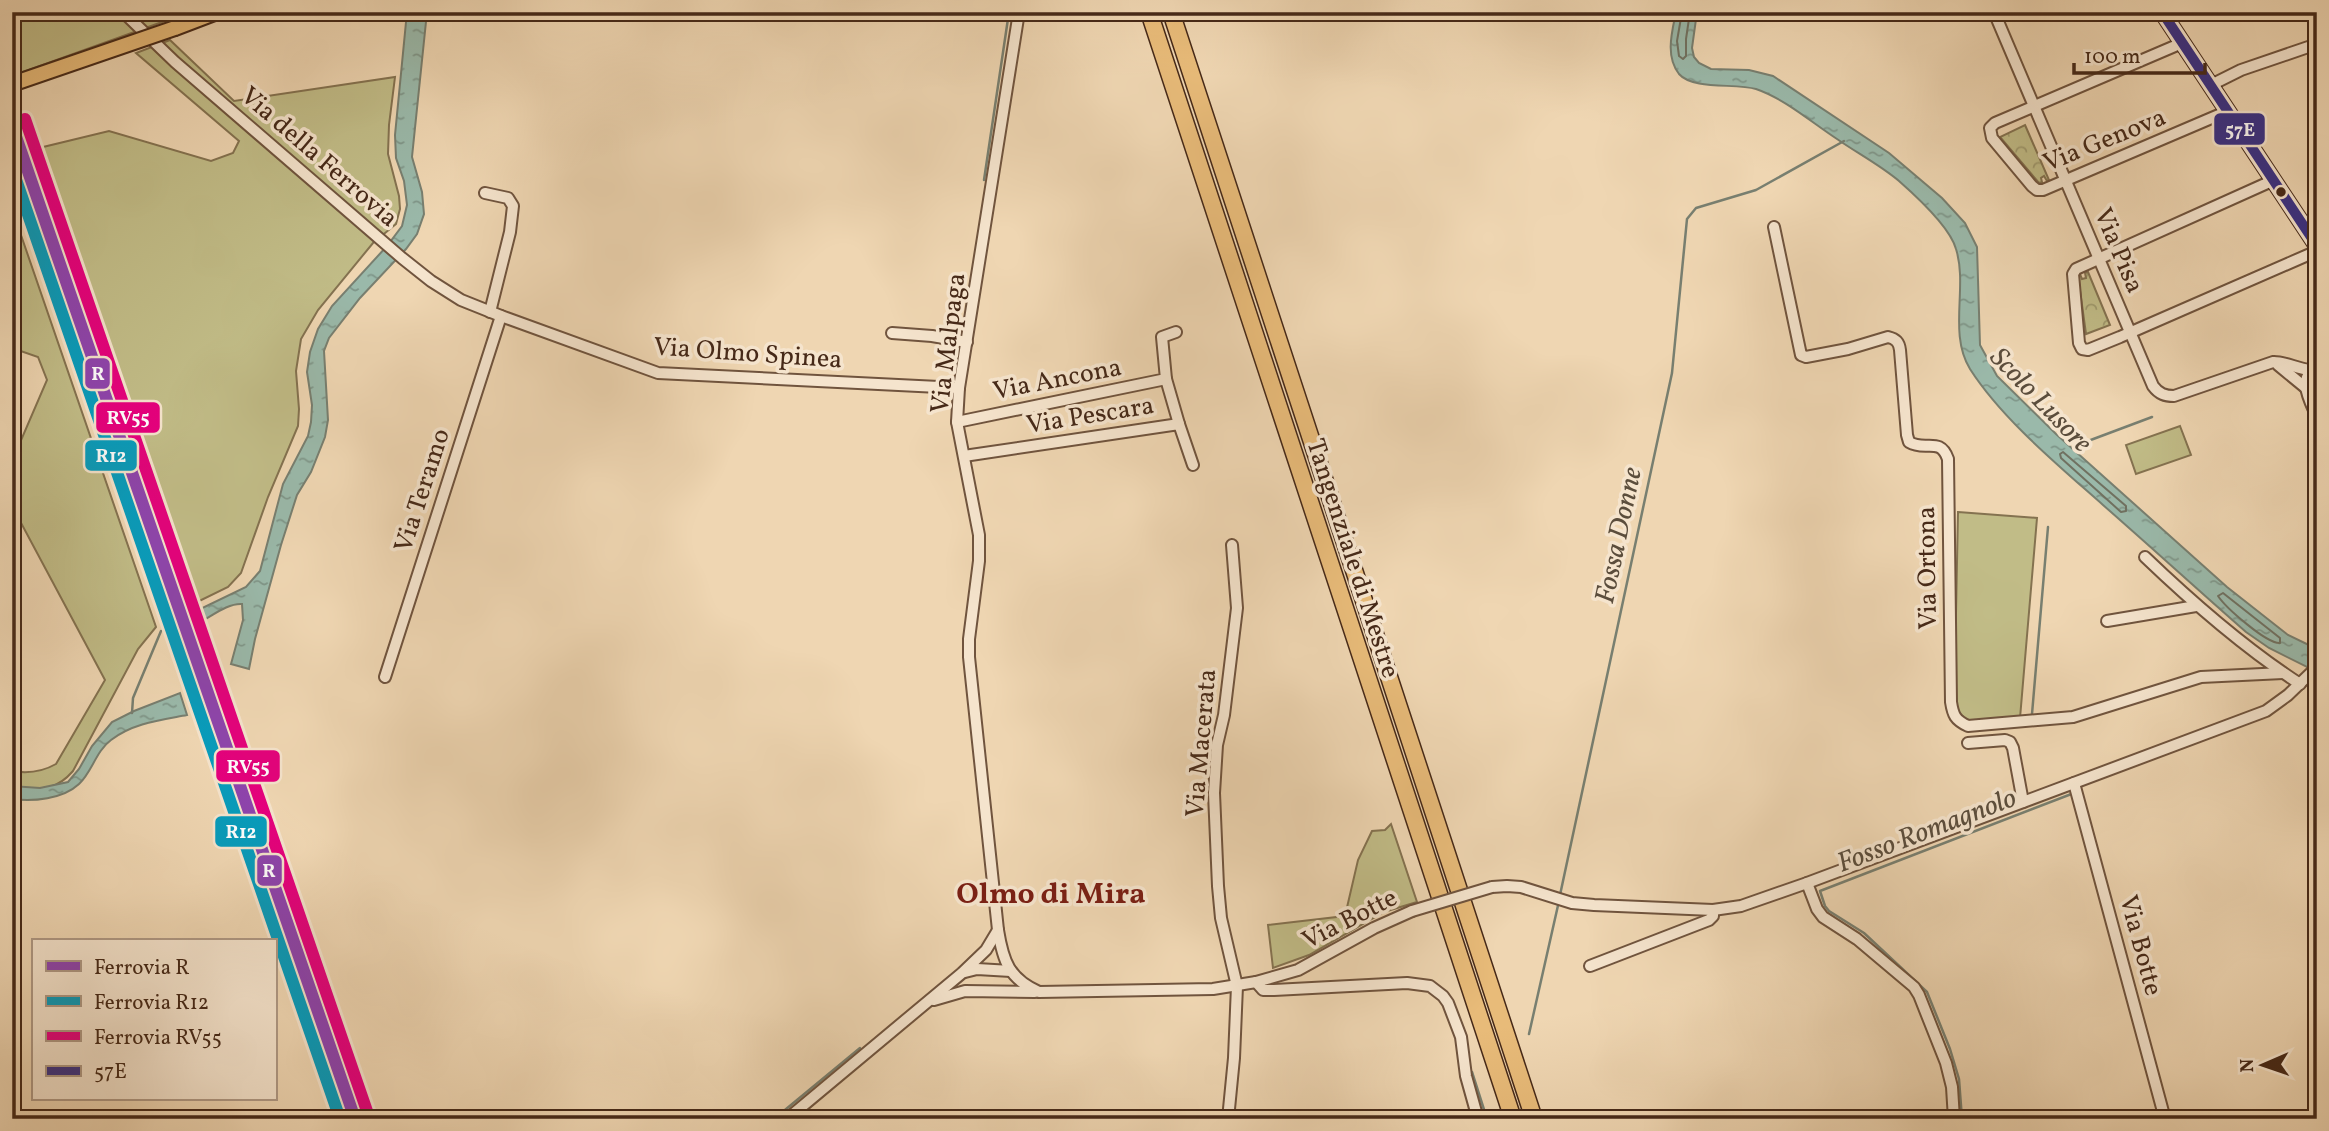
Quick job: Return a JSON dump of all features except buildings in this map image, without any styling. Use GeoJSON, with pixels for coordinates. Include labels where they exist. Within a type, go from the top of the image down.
{"type":"FeatureCollection","features":[{"type":"Feature","properties":{"kind":"highway","name":"Tangenziale di Mestre"},"geometry":{"type":"LineString","coordinates":[[1149,12],[1513,1119]]}},
{"type":"Feature","properties":{"kind":"highway","name":"Tangenziale di Mestre"},"geometry":{"type":"LineString","coordinates":[[1171,12],[1534,1119]]}},
{"type":"Feature","properties":{"kind":"main road"},"geometry":{"type":"LineString","coordinates":[[12,85],[217,12]]}},
{"type":"Feature","properties":{"kind":"main road"},"geometry":{"type":"LineString","coordinates":[[2162,12],[2274,180],[2311,223],[2317,246]]}},
{"type":"Feature","properties":{"kind":"street","name":"Via della Ferrovia"},"geometry":{"type":"LineString","coordinates":[[123,12],[175,62],[402,258],[461,300],[495,314]]}},
{"type":"Feature","properties":{"kind":"street","name":"Via Malpaga"},"geometry":{"type":"LineString","coordinates":[[1011,971],[1004,960],[998,930],[969,657],[979,561],[979,535],[957,422],[959,388],[1019,12]]}},
{"type":"Feature","properties":{"kind":"street","name":"Via Pisa"},"geometry":{"type":"LineString","coordinates":[[1994,12],[2153,386],[2168,396],[2180,394],[2273,362]]}},
{"type":"Feature","properties":{"kind":"street"},"geometry":{"type":"LineString","coordinates":[[2034,106],[2182,43]]}},
{"type":"Feature","properties":{"kind":"street"},"geometry":{"type":"LineString","coordinates":[[2211,85],[2241,70],[2317,44]]}},
{"type":"Feature","properties":{"kind":"street","name":"Via Genova"},"geometry":{"type":"LineString","coordinates":[[2034,106],[1994,123],[1990,128],[1992,138],[2036,190],[2066,182],[2228,111]]}},
{"type":"Feature","properties":{"kind":"street"},"geometry":{"type":"LineString","coordinates":[[2274,180],[2076,269],[2073,274],[2079,343],[2082,349],[2088,350],[2317,251]]}},
{"type":"Feature","properties":{"kind":"street","name":"Via Teramo"},"geometry":{"type":"LineString","coordinates":[[385,677],[495,314],[513,206],[508,198],[485,193]]}},
{"type":"Feature","properties":{"kind":"street","name":"Via Ortona"},"geometry":{"type":"LineString","coordinates":[[1774,227],[1801,355],[1806,357],[1848,349],[1888,337],[1894,338],[1900,350],[1909,442],[1913,445],[1937,446],[1948,459],[1951,702],[1953,714],[1958,721],[1968,726],[2073,717],[2201,677],[2283,673]]}},
{"type":"Feature","properties":{"kind":"street","name":"Via Olmo Spinea"},"geometry":{"type":"LineString","coordinates":[[495,314],[658,373],[959,388]]}},
{"type":"Feature","properties":{"kind":"street"},"geometry":{"type":"LineString","coordinates":[[1175,332],[1162,337],[1166,379],[1179,424]]}},
{"type":"Feature","properties":{"kind":"street"},"geometry":{"type":"LineString","coordinates":[[892,333],[967,342]]}},
{"type":"Feature","properties":{"kind":"street"},"geometry":{"type":"LineString","coordinates":[[2273,362],[2280,361],[2291,367],[2314,368]]}},
{"type":"Feature","properties":{"kind":"street"},"geometry":{"type":"LineString","coordinates":[[2273,362],[2306,388]]}},
{"type":"Feature","properties":{"kind":"street"},"geometry":{"type":"LineString","coordinates":[[2314,368],[2306,378],[2306,388],[2317,418]]}},
{"type":"Feature","properties":{"kind":"street","name":"Via Ancona"},"geometry":{"type":"LineString","coordinates":[[957,422],[1166,379]]}},
{"type":"Feature","properties":{"kind":"street","name":"Via Pescara"},"geometry":{"type":"LineString","coordinates":[[964,456],[1179,424],[1193,465]]}},
{"type":"Feature","properties":{"kind":"street","name":"Via Macerata"},"geometry":{"type":"LineString","coordinates":[[1228,1119],[1237,986],[1221,918],[1214,793],[1217,745],[1224,715],[1237,608],[1233,545]]}},
{"type":"Feature","properties":{"kind":"street"},"geometry":{"type":"LineString","coordinates":[[2145,557],[2196,606],[2300,684]]}},
{"type":"Feature","properties":{"kind":"street"},"geometry":{"type":"LineString","coordinates":[[2108,621],[2196,606]]}},
{"type":"Feature","properties":{"kind":"street","name":"Via Botte"},"geometry":{"type":"LineString","coordinates":[[1040,992],[1213,989],[1256,982],[1298,970],[1374,928],[1412,911],[1492,887],[1521,887],[1560,900],[1628,908],[1713,910],[1748,904],[2266,711],[2315,669]]}},
{"type":"Feature","properties":{"kind":"street"},"geometry":{"type":"LineString","coordinates":[[1968,743],[2005,740],[2010,742],[2023,802]]}},
{"type":"Feature","properties":{"kind":"street","name":"Via Botte"},"geometry":{"type":"LineString","coordinates":[[2074,783],[2165,1119]]}},
{"type":"Feature","properties":{"kind":"street"},"geometry":{"type":"LineString","coordinates":[[1807,883],[1823,917],[1857,939],[1919,995],[1950,1076],[1954,1119]]}},
{"type":"Feature","properties":{"kind":"street","name":"Via Botte"},"geometry":{"type":"LineString","coordinates":[[1590,966],[1709,920],[1713,916],[1713,910]]}},
{"type":"Feature","properties":{"kind":"street"},"geometry":{"type":"LineString","coordinates":[[787,1119],[962,973],[986,950],[998,930]]}},
{"type":"Feature","properties":{"kind":"street"},"geometry":{"type":"LineString","coordinates":[[962,973],[977,969],[1011,971],[1018,980],[1040,992]]}},
{"type":"Feature","properties":{"kind":"street"},"geometry":{"type":"LineString","coordinates":[[987,992],[1002,984],[1011,971]]}},
{"type":"Feature","properties":{"kind":"street"},"geometry":{"type":"LineString","coordinates":[[1256,982],[1263,990],[1407,983],[1430,986],[1448,1003],[1461,1037],[1466,1076],[1478,1119]]}},
{"type":"Feature","properties":{"kind":"street"},"geometry":{"type":"LineString","coordinates":[[928,1002],[955,992],[1040,992]]}},
{"type":"Feature","properties":{"kind":"green space"},"geometry":{"type":"Polygon","coordinates":[[[12,12],[190,12],[12,76],[12,12]]]}},
{"type":"Feature","properties":{"kind":"green space"},"geometry":{"type":"Polygon","coordinates":[[[170,40],[234,101],[395,77],[388,154],[400,209],[396,224],[373,243],[318,310],[301,339],[296,371],[298,426],[268,497],[241,573],[228,587],[187,607],[31,153],[39,148],[109,131],[211,161],[233,153],[239,141],[136,53],[170,40]]]}},
{"type":"Feature","properties":{"kind":"green space"},"geometry":{"type":"Polygon","coordinates":[[[2025,125],[2049,180],[2047,181],[2044,176],[2039,183],[2000,137],[2025,125]]]}},
{"type":"Feature","properties":{"kind":"green space"},"geometry":{"type":"Polygon","coordinates":[[[12,209],[156,627],[138,649],[73,771],[59,783],[46,788],[12,788],[12,771],[35,772],[56,764],[105,680],[12,506],[12,453],[19,445],[47,380],[38,357],[12,348],[12,209]]]}},
{"type":"Feature","properties":{"kind":"green space"},"geometry":{"type":"Polygon","coordinates":[[[2088,272],[2110,325],[2086,334],[2078,276],[2080,274],[2082,279],[2086,278],[2085,273],[2088,272]]]}},
{"type":"Feature","properties":{"kind":"green space"},"geometry":{"type":"Polygon","coordinates":[[[2180,426],[2191,455],[2136,474],[2126,445],[2180,426]]]}},
{"type":"Feature","properties":{"kind":"green space"},"geometry":{"type":"Polygon","coordinates":[[[1958,512],[2037,518],[2020,718],[1957,722],[1954,713],[1958,512]]]}},
{"type":"Feature","properties":{"kind":"green space"},"geometry":{"type":"Polygon","coordinates":[[[1391,824],[1417,902],[1384,912],[1309,955],[1273,968],[1268,925],[1345,916],[1358,860],[1372,831],[1385,830],[1391,824]]]}},
{"type":"Feature","properties":{"kind":"water"},"geometry":{"type":"Polygon","coordinates":[[[407,12],[427,12],[412,157],[422,192],[424,214],[417,234],[360,298],[329,338],[324,351],[328,420],[325,437],[311,472],[297,495],[255,639],[249,669],[231,664],[243,620],[242,604],[225,608],[198,623],[194,612],[246,587],[260,571],[283,484],[308,436],[312,405],[307,372],[318,329],[332,306],[402,226],[407,205],[404,181],[396,158],[395,135],[407,12]]]}},
{"type":"Feature","properties":{"kind":"water"},"geometry":{"type":"Polygon","coordinates":[[[1676,12],[1697,12],[1692,48],[1699,63],[1711,69],[1749,70],[1773,76],[1889,153],[1942,198],[1965,223],[1977,247],[1980,345],[1997,376],[2056,434],[2227,587],[2288,635],[2317,649],[2317,672],[2269,648],[2246,632],[2050,458],[1998,406],[1970,369],[1964,355],[1960,340],[1960,279],[1956,249],[1953,240],[1932,212],[1892,175],[1777,99],[1747,87],[1704,84],[1685,79],[1679,74],[1672,60],[1676,12]]]}},
{"type":"Feature","properties":{"kind":"water"},"geometry":{"type":"Polygon","coordinates":[[[180,693],[187,715],[148,723],[120,734],[106,745],[83,779],[72,789],[47,798],[12,799],[12,786],[40,788],[68,782],[112,722],[180,693]]]}},
{"type":"Feature","properties":{"kind":"waterway"},"geometry":{"type":"LineString","coordinates":[[984,180],[1009,12]]}},
{"type":"Feature","properties":{"kind":"waterway","name":"Fossa Donne"},"geometry":{"type":"LineString","coordinates":[[1560,895],[1672,373],[1687,219],[1696,208],[1756,190],[1844,141]]}},
{"type":"Feature","properties":{"kind":"waterway","name":"Fosso Romagnolo"},"geometry":{"type":"LineString","coordinates":[[2088,441],[2152,417]]}},
{"type":"Feature","properties":{"kind":"waterway","name":"Fosso Romagnolo"},"geometry":{"type":"LineString","coordinates":[[2032,714],[2048,527]]}},
{"type":"Feature","properties":{"kind":"waterway"},"geometry":{"type":"LineString","coordinates":[[132,713],[133,698],[161,631]]}},
{"type":"Feature","properties":{"kind":"waterway","name":"Fosso Romagnolo"},"geometry":{"type":"LineString","coordinates":[[1962,1119],[1959,1079],[1927,992],[1864,933],[1829,911],[1820,891],[2074,793]]}},
{"type":"Feature","properties":{"kind":"waterway","name":"Fossa Donne"},"geometry":{"type":"LineString","coordinates":[[1529,1034],[1559,901]]}},
{"type":"Feature","properties":{"kind":"waterway"},"geometry":{"type":"LineString","coordinates":[[774,1119],[860,1048]]}},
{"type":"Feature","properties":{"kind":"waterway","name":"Fossa Donne"},"geometry":{"type":"LineString","coordinates":[[1472,1072],[1487,1119]]}},
{"type":"Feature","properties":{"kind":"rail line","name":"RV55"},"geometry":{"type":"LineString","coordinates":[[25,119],[368,1114]]}},
{"type":"Feature","properties":{"kind":"rail line","name":"R"},"geometry":{"type":"LineString","coordinates":[[12,125],[355,1119]]}},
{"type":"Feature","properties":{"kind":"rail line","name":"R12"},"geometry":{"type":"LineString","coordinates":[[12,168],[340,1119]]}},
{"type":"Feature","properties":{"kind":"transit line","name":"57E"},"geometry":{"type":"LineString","coordinates":[[2162,12],[2317,246]]}},
{"type":"Feature","properties":{"kind":"district","name":"Olmo di Mira"},"geometry":{"type":"Point","coordinates":[1051,893]}},
{"type":"Feature","properties":{"kind":"water label","name":"Scolo Lusore"},"geometry":{"type":"Point","coordinates":[2042,399]}}]}
